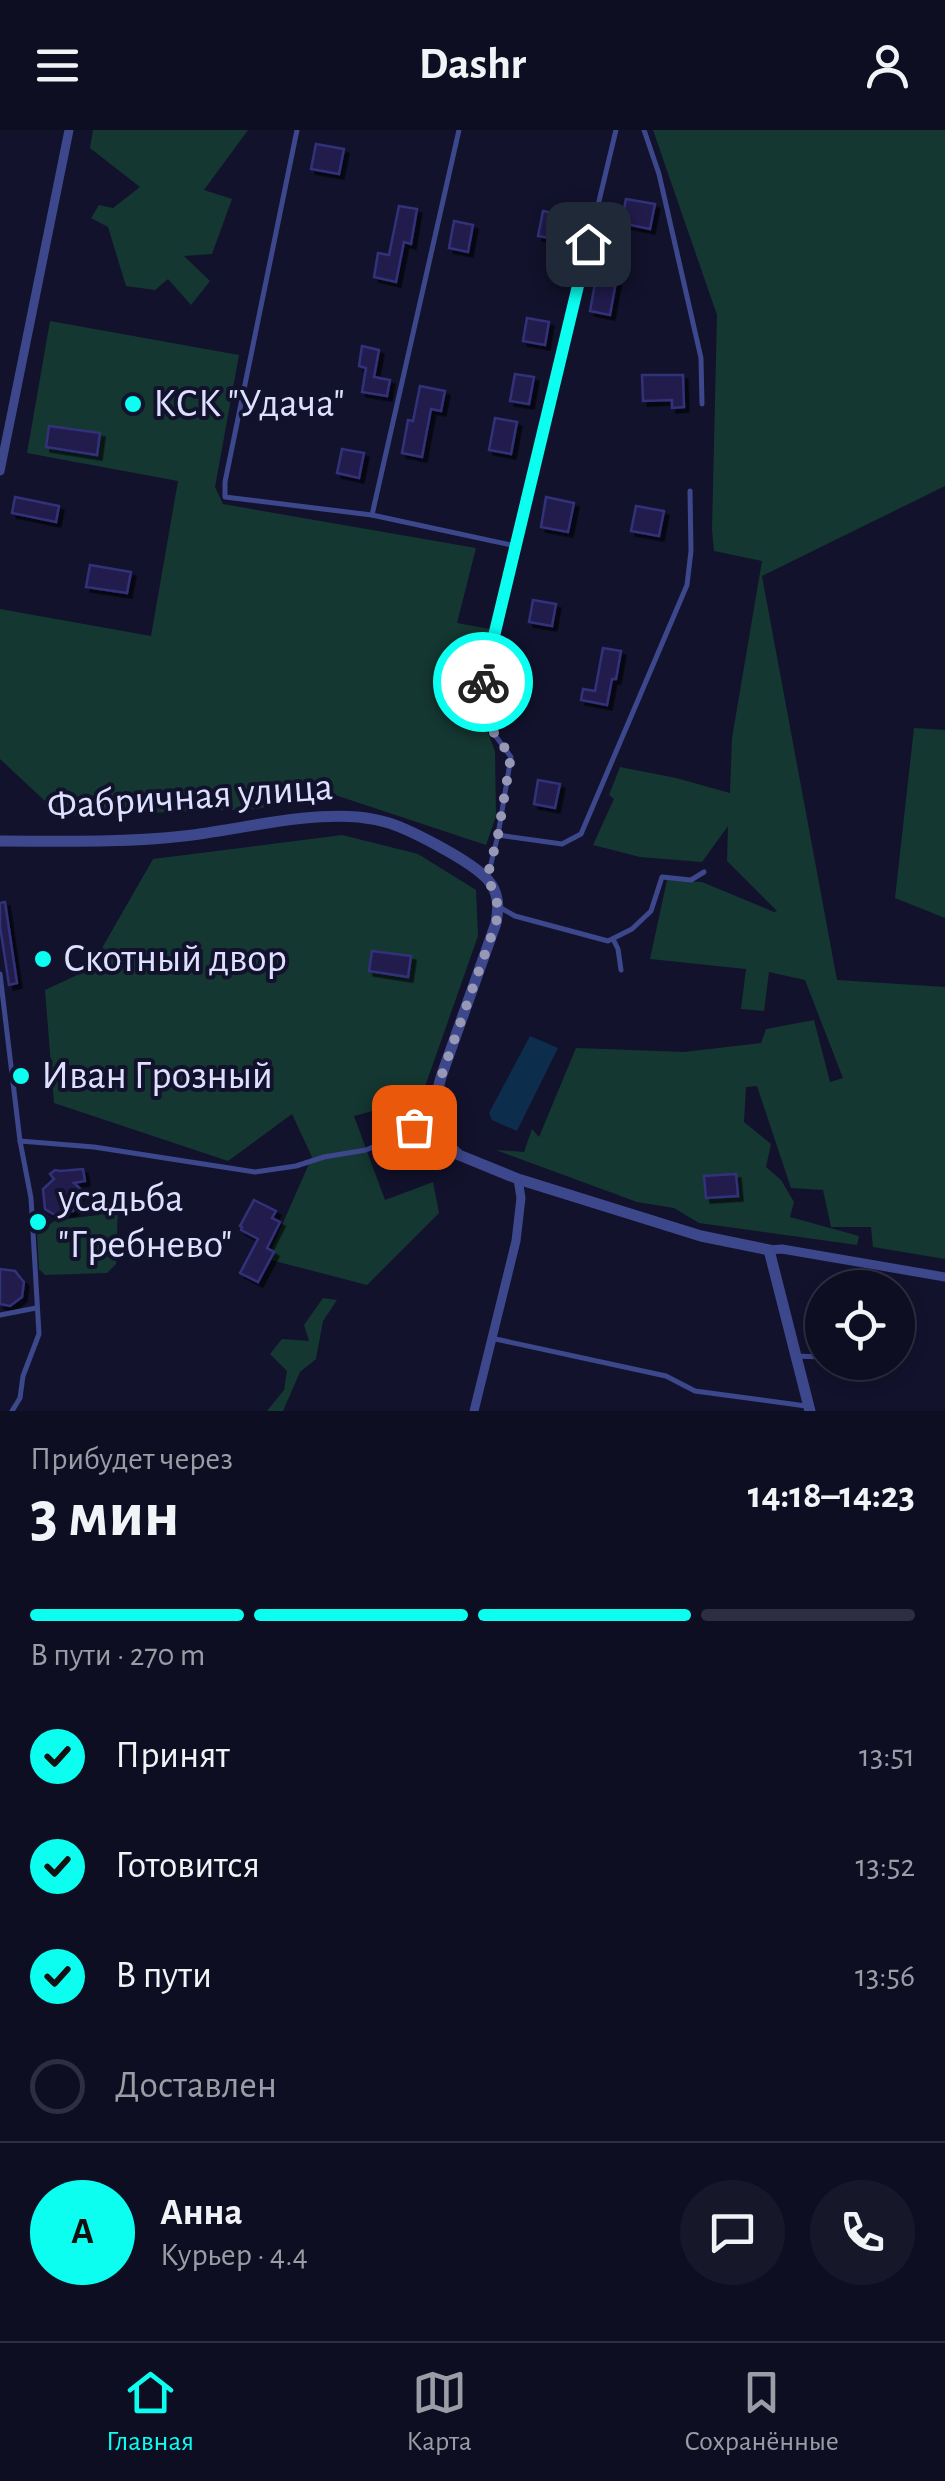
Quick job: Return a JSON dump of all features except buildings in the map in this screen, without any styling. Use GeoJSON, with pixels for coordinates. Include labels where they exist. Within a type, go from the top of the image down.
{"type":"FeatureCollection","features":[{"type":"Feature","properties":{"kind":"street"},"geometry":{"type":"LineString","coordinates":[[0,471],[68,130]]}},
{"type":"Feature","properties":{"kind":"street","name":"Фабричная улица"},"geometry":{"type":"LineString","coordinates":[[0,841],[125,841],[329,816],[360,817],[389,823],[417,835],[487,878]]}},
{"type":"Feature","properties":{"kind":"street"},"geometry":{"type":"LineString","coordinates":[[487,878],[499,907],[496,923],[434,1106],[434,1124],[459,1156],[518,1179],[701,1236],[945,1277]]}},
{"type":"Feature","properties":{"kind":"street"},"geometry":{"type":"LineString","coordinates":[[474,1411],[516,1241],[522,1198],[518,1179]]}},
{"type":"Feature","properties":{"kind":"street"},"geometry":{"type":"LineString","coordinates":[[769,1250],[810,1409]]}},
{"type":"Feature","properties":{"kind":"lane"},"geometry":{"type":"LineString","coordinates":[[297,130],[225,497],[372,515],[516,546]]}},
{"type":"Feature","properties":{"kind":"lane"},"geometry":{"type":"LineString","coordinates":[[372,515],[459,130]]}},
{"type":"Feature","properties":{"kind":"lane"},"geometry":{"type":"LineString","coordinates":[[487,878],[511,756],[488,727],[480,694],[616,130]]}},
{"type":"Feature","properties":{"kind":"lane"},"geometry":{"type":"LineString","coordinates":[[644,130],[659,174],[701,358],[702,404]]}},
{"type":"Feature","properties":{"kind":"lane"},"geometry":{"type":"LineString","coordinates":[[498,835],[562,844],[581,834],[687,585],[692,551],[690,491]]}},
{"type":"Feature","properties":{"kind":"lane"},"geometry":{"type":"LineString","coordinates":[[499,907],[515,916],[608,942],[651,911],[662,876],[691,880],[704,872]]}},
{"type":"Feature","properties":{"kind":"lane"},"geometry":{"type":"LineString","coordinates":[[613,939],[621,970]]}},
{"type":"Feature","properties":{"kind":"lane"},"geometry":{"type":"LineString","coordinates":[[0,974],[20,1142],[31,1198],[39,1334],[23,1376],[20,1398],[12,1411]]}},
{"type":"Feature","properties":{"kind":"lane"},"geometry":{"type":"LineString","coordinates":[[20,1142],[94,1147],[255,1172],[366,1150],[404,1128],[434,1124]]}},
{"type":"Feature","properties":{"kind":"lane"},"geometry":{"type":"LineString","coordinates":[[0,1315],[36,1308]]}},
{"type":"Feature","properties":{"kind":"lane"},"geometry":{"type":"LineString","coordinates":[[491,1338],[666,1376],[695,1391],[810,1409]]}},
{"type":"Feature","properties":{"kind":"lane"},"geometry":{"type":"LineString","coordinates":[[796,1356],[805,1356]]}},
{"type":"Feature","properties":{"kind":"green space"},"geometry":{"type":"Polygon","coordinates":[[[93,130],[248,130],[204,190],[232,199],[212,254],[184,256],[210,281],[191,305],[168,279],[155,290],[126,286],[108,227],[91,218],[99,205],[113,208],[140,187],[90,148],[93,130]]]}},
{"type":"Feature","properties":{"kind":"green space"},"geometry":{"type":"Polygon","coordinates":[[[653,130],[945,130],[945,486],[762,576],[837,980],[945,987],[945,1259],[873,1247],[871,1227],[831,1227],[823,1190],[791,1188],[757,1086],[746,1087],[744,1122],[771,1144],[766,1167],[781,1180],[794,1202],[790,1217],[859,1236],[857,1245],[699,1223],[674,1208],[637,1202],[496,1150],[524,1152],[532,1129],[539,1137],[576,1048],[684,1052],[761,1043],[766,1029],[814,1020],[830,1082],[843,1078],[805,980],[769,972],[764,1011],[741,1009],[746,969],[650,959],[667,880],[702,882],[777,911],[727,861],[728,826],[702,862],[640,857],[593,845],[614,799],[609,795],[620,767],[730,793],[732,738],[762,561],[714,551],[717,315],[653,130]]]}},
{"type":"Feature","properties":{"kind":"green space"},"geometry":{"type":"Polygon","coordinates":[[[50,321],[239,355],[215,487],[223,504],[476,548],[457,623],[490,629],[476,702],[495,751],[496,816],[486,845],[326,792],[257,809],[61,816],[0,759],[0,609],[151,636],[178,481],[27,453],[50,321]]]}},
{"type":"Feature","properties":{"kind":"green space"},"geometry":{"type":"Polygon","coordinates":[[[914,728],[945,730],[945,918],[895,898],[914,728]]]}},
{"type":"Feature","properties":{"kind":"green space"},"geometry":{"type":"Polygon","coordinates":[[[342,835],[418,854],[476,890],[478,936],[421,1098],[354,1116],[385,1200],[433,1182],[439,1213],[367,1285],[267,1259],[312,1157],[292,1114],[228,1161],[54,1103],[45,990],[90,969],[153,859],[342,835]]]}},
{"type":"Feature","properties":{"kind":"green space"},"geometry":{"type":"Polygon","coordinates":[[[118,1205],[116,1264],[107,1273],[45,1275],[39,1269],[37,1233],[56,1220],[99,1215],[118,1205]]]}},
{"type":"Feature","properties":{"kind":"green space"},"geometry":{"type":"Polygon","coordinates":[[[323,1298],[337,1300],[323,1321],[316,1359],[300,1372],[283,1411],[267,1411],[284,1390],[287,1371],[270,1354],[282,1339],[309,1341],[304,1325],[323,1298]]]}},
{"type":"Feature","properties":{"kind":"water"},"geometry":{"type":"Polygon","coordinates":[[[530,1036],[558,1048],[517,1131],[492,1120],[489,1113],[530,1036]]]}},
{"type":"Feature","properties":{"kind":"way so far"},"geometry":{"type":"LineString","coordinates":[[414,1127],[434,1124],[441,1077],[499,907],[487,878],[511,756],[488,727],[480,694],[483,682]]}},
{"type":"Feature","properties":{"kind":"place","name":"КСК \"Удача\""},"geometry":{"type":"Point","coordinates":[133,404]}},
{"type":"Feature","properties":{"kind":"place","name":"Скотный двор"},"geometry":{"type":"Point","coordinates":[43,959]}},
{"type":"Feature","properties":{"kind":"place","name":"Иван Грозный"},"geometry":{"type":"Point","coordinates":[21,1076]}},
{"type":"Feature","properties":{"kind":"place","name":"усадьба \"Гребнево\""},"geometry":{"type":"Point","coordinates":[38,1222]}},
{"type":"Feature","properties":{"kind":"route"},"geometry":{"type":"LineString","coordinates":[[483,682],[588,244]]}}]}
